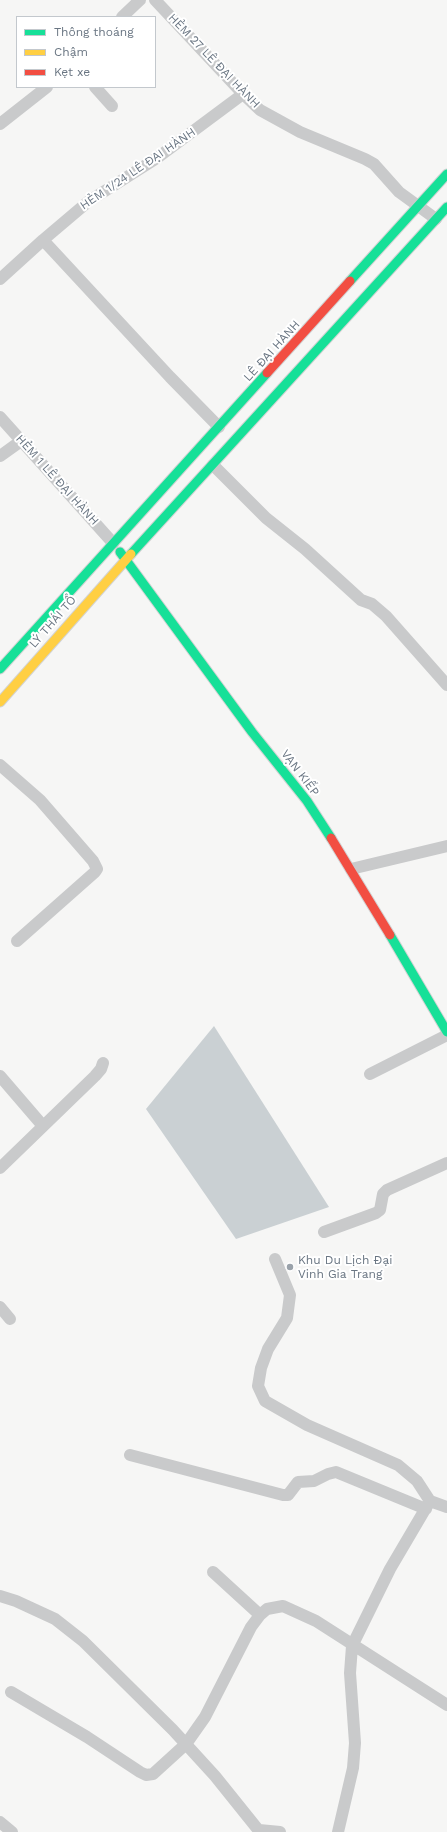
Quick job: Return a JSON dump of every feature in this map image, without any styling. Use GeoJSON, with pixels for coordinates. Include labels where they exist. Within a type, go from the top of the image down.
{"type":"FeatureCollection","features":[{"type":"Feature","properties":{"kind":"main road","name":"LÊ ĐẠI HÀNH"},"geometry":{"type":"LineString","coordinates":[[113,543],[447,174]]}},
{"type":"Feature","properties":{"kind":"main road"},"geometry":{"type":"LineString","coordinates":[[126,560],[447,208]]}},
{"type":"Feature","properties":{"kind":"main road","name":"VẠN KIẾP"},"geometry":{"type":"LineString","coordinates":[[113,543],[252,732],[307,801],[351,869],[447,1032]]}},
{"type":"Feature","properties":{"kind":"main road","name":"LÝ THÁI TỔ"},"geometry":{"type":"LineString","coordinates":[[0,669],[113,543]]}},
{"type":"Feature","properties":{"kind":"main road","name":"LÝ THÁI TỔ"},"geometry":{"type":"LineString","coordinates":[[0,702],[126,560]]}},
{"type":"Feature","properties":{"kind":"street"},"geometry":{"type":"LineString","coordinates":[[123,16],[140,0]]}},
{"type":"Feature","properties":{"kind":"street","name":"HẺM 27 LÊ ĐẠI HÀNH"},"geometry":{"type":"LineString","coordinates":[[155,0],[243,94],[260,110],[300,132],[365,158],[374,164],[399,192],[419,205],[436,219]]}},
{"type":"Feature","properties":{"kind":"street"},"geometry":{"type":"LineString","coordinates":[[0,124],[46,88]]}},
{"type":"Feature","properties":{"kind":"street"},"geometry":{"type":"LineString","coordinates":[[96,88],[112,106]]}},
{"type":"Feature","properties":{"kind":"street","name":"HẺM 1/24 LÊ ĐẠI HÀNH"},"geometry":{"type":"LineString","coordinates":[[0,279],[88,201],[157,158],[243,94]]}},
{"type":"Feature","properties":{"kind":"street"},"geometry":{"type":"LineString","coordinates":[[428,195],[447,208]]}},
{"type":"Feature","properties":{"kind":"street"},"geometry":{"type":"LineString","coordinates":[[43,240],[170,377],[219,427]]}},
{"type":"Feature","properties":{"kind":"street","name":"HẺM 1 LÊ ĐẠI HÀNH"},"geometry":{"type":"LineString","coordinates":[[0,417],[113,543]]}},
{"type":"Feature","properties":{"kind":"street"},"geometry":{"type":"LineString","coordinates":[[0,456],[22,441]]}},
{"type":"Feature","properties":{"kind":"street"},"geometry":{"type":"LineString","coordinates":[[213,465],[266,518],[305,549],[361,600],[372,604],[386,616],[447,685]]}},
{"type":"Feature","properties":{"kind":"street"},"geometry":{"type":"LineString","coordinates":[[0,765],[40,800],[93,861],[97,868],[95,872],[17,940]]}},
{"type":"Feature","properties":{"kind":"street"},"geometry":{"type":"LineString","coordinates":[[351,869],[447,846]]}},
{"type":"Feature","properties":{"kind":"street"},"geometry":{"type":"LineString","coordinates":[[370,1074],[447,1035]]}},
{"type":"Feature","properties":{"kind":"street"},"geometry":{"type":"LineString","coordinates":[[0,1168],[102,1070],[103,1063]]}},
{"type":"Feature","properties":{"kind":"street"},"geometry":{"type":"LineString","coordinates":[[0,1076],[43,1126]]}},
{"type":"Feature","properties":{"kind":"street"},"geometry":{"type":"LineString","coordinates":[[324,1232],[376,1213],[380,1210],[383,1194],[387,1190],[447,1163]]}},
{"type":"Feature","properties":{"kind":"street"},"geometry":{"type":"LineString","coordinates":[[275,1259],[290,1295],[287,1318],[268,1348],[261,1368],[258,1386],[265,1401],[307,1425],[398,1465],[417,1481],[428,1505]]}},
{"type":"Feature","properties":{"kind":"street"},"geometry":{"type":"LineString","coordinates":[[0,1307],[10,1319]]}},
{"type":"Feature","properties":{"kind":"street"},"geometry":{"type":"LineString","coordinates":[[130,1456],[283,1495],[288,1495],[298,1482],[314,1481],[336,1472],[428,1505],[447,1507]]}},
{"type":"Feature","properties":{"kind":"street"},"geometry":{"type":"LineString","coordinates":[[338,1832],[353,1768],[355,1743],[350,1673],[352,1646],[390,1569],[428,1505]]}},
{"type":"Feature","properties":{"kind":"street"},"geometry":{"type":"LineString","coordinates":[[213,1572],[260,1615]]}},
{"type":"Feature","properties":{"kind":"street"},"geometry":{"type":"LineString","coordinates":[[0,1596],[16,1601],[55,1619],[83,1641],[186,1744],[259,1831],[280,1832]]}},
{"type":"Feature","properties":{"kind":"street"},"geometry":{"type":"LineString","coordinates":[[11,1692],[146,1774],[153,1774],[186,1744],[209,1710],[252,1627],[260,1615],[267,1609],[277,1607],[289,1608],[316,1621],[352,1646],[447,1705]]}},
{"type":"Feature","properties":{"kind":"street"},"geometry":{"type":"LineString","coordinates":[[0,1822],[12,1832]]}},
{"type":"Feature","properties":{"kind":"shaded area"},"geometry":{"type":"Polygon","coordinates":[[[214,1026],[329,1207],[236,1239],[146,1109],[214,1026]]]}},
{"type":"Feature","properties":{"kind":"traffic: fast"},"geometry":{"type":"LineString","coordinates":[[350,281],[447,174]]}},
{"type":"Feature","properties":{"kind":"traffic: fast"},"geometry":{"type":"LineString","coordinates":[[131,554],[447,207]]}},
{"type":"Feature","properties":{"kind":"traffic: fast"},"geometry":{"type":"LineString","coordinates":[[0,669],[267,373]]}},
{"type":"Feature","properties":{"kind":"traffic: fast"},"geometry":{"type":"LineString","coordinates":[[120,552],[252,732],[307,801],[331,838]]}},
{"type":"Feature","properties":{"kind":"traffic: fast"},"geometry":{"type":"LineString","coordinates":[[390,935],[447,1032]]}},
{"type":"Feature","properties":{"kind":"traffic: slow"},"geometry":{"type":"LineString","coordinates":[[0,702],[131,554]]}},
{"type":"Feature","properties":{"kind":"traffic: jam"},"geometry":{"type":"LineString","coordinates":[[267,373],[350,281]]}},
{"type":"Feature","properties":{"kind":"traffic: jam"},"geometry":{"type":"LineString","coordinates":[[331,838],[390,935]]}},
{"type":"Feature","properties":{"kind":"place","name":"Khu Du Lịch Đại Vinh Gia Trang"},"geometry":{"type":"Point","coordinates":[290,1267]}}]}
